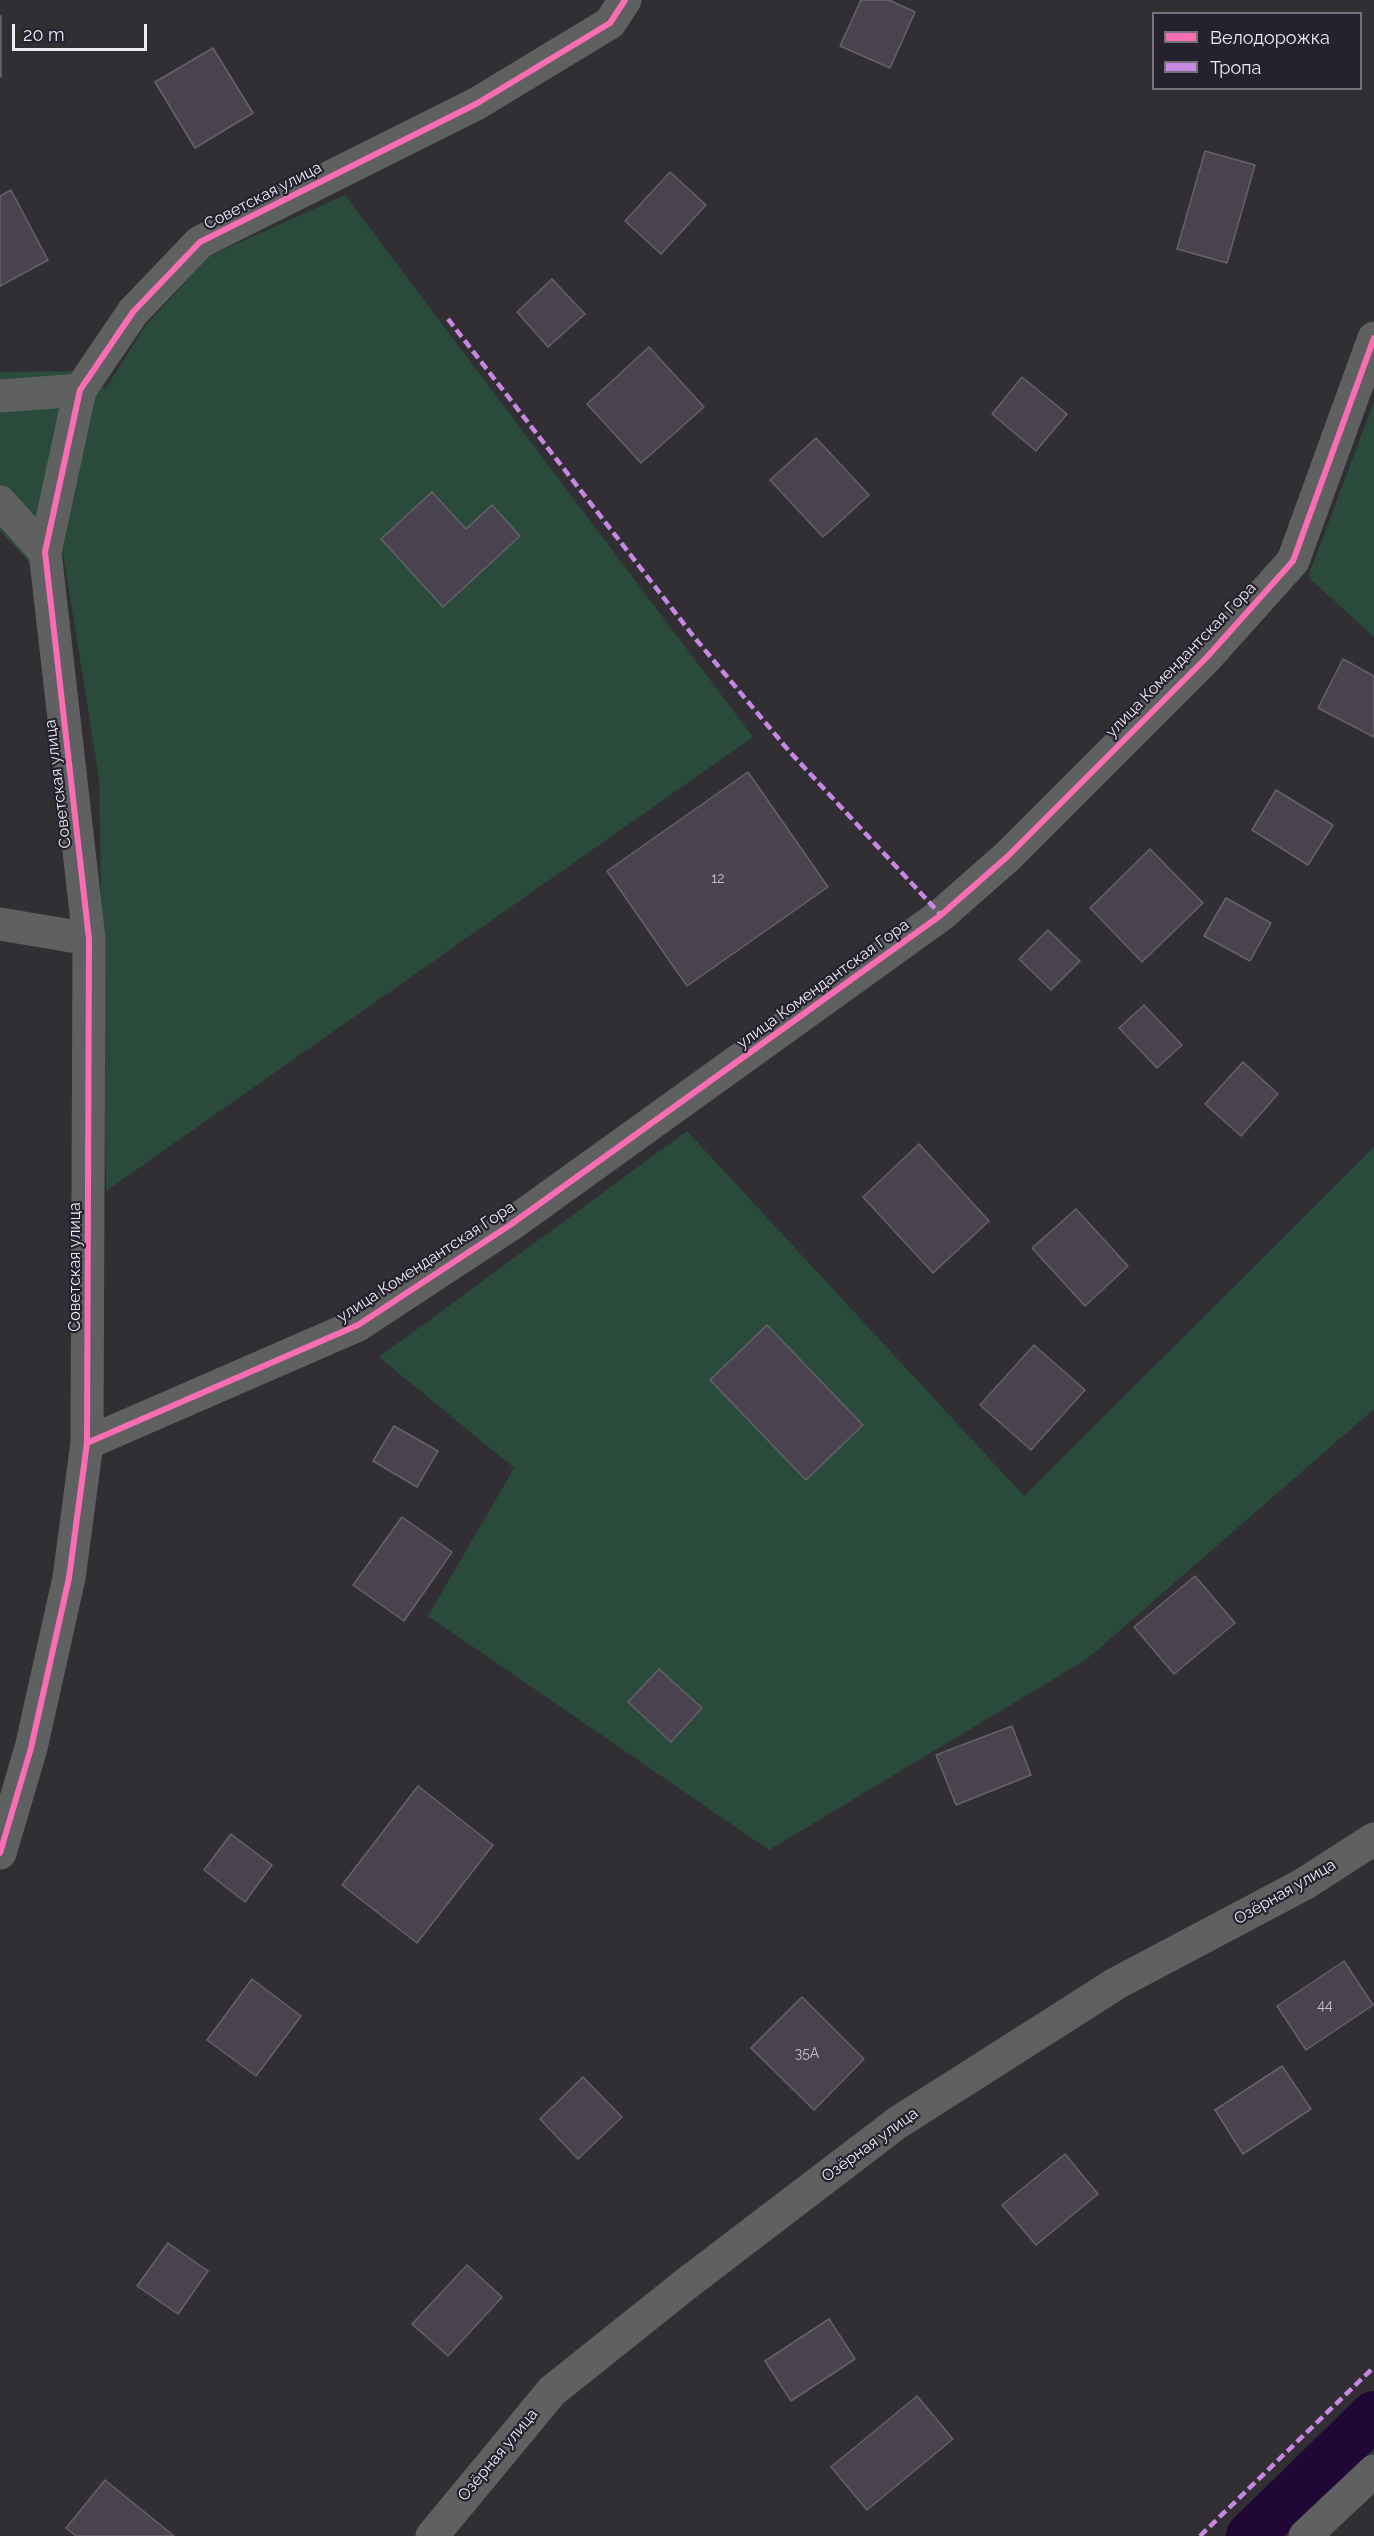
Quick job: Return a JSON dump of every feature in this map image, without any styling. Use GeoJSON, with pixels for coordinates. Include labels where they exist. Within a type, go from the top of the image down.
{"type":"FeatureCollection","features":[{"type":"Feature","properties":{"kind":"street","name":"Советская улица"},"geometry":{"type":"LineString","coordinates":[[0,1853],[31,1748],[69,1578],[87,1443],[89,939],[45,552],[80,390],[134,312],[200,242],[476,104],[610,23],[625,0]]}},
{"type":"Feature","properties":{"kind":"street","name":"улица Комендантская Гора"},"geometry":{"type":"LineString","coordinates":[[87,1443],[358,1325],[510,1225],[941,915],[1008,856],[1191,674],[1293,561],[1374,338]]}},
{"type":"Feature","properties":{"kind":"street"},"geometry":{"type":"LineString","coordinates":[[0,396],[80,390]]}},
{"type":"Feature","properties":{"kind":"street"},"geometry":{"type":"LineString","coordinates":[[0,502],[45,552]]}},
{"type":"Feature","properties":{"kind":"street"},"geometry":{"type":"LineString","coordinates":[[0,924],[89,939]]}},
{"type":"Feature","properties":{"kind":"street","name":"Озёрная улица"},"geometry":{"type":"LineString","coordinates":[[432,2536],[552,2391],[686,2284],[897,2123],[1117,1983],[1304,1884],[1374,1839]]}},
{"type":"Feature","properties":{"kind":"street"},"geometry":{"type":"LineString","coordinates":[[1305,2536],[1374,2471]]}},
{"type":"Feature","properties":{"kind":"green space"},"geometry":{"type":"Polygon","coordinates":[[[345,195],[753,737],[106,1191],[99,778],[63,553],[31,564],[0,531],[0,372],[76,371],[105,389],[146,325],[209,256],[345,195]]]}},
{"type":"Feature","properties":{"kind":"green space"},"geometry":{"type":"Polygon","coordinates":[[[1374,402],[1374,637],[1308,577],[1374,402]]]}},
{"type":"Feature","properties":{"kind":"green space"},"geometry":{"type":"Polygon","coordinates":[[[687,1131],[1024,1496],[1374,1147],[1374,1409],[1087,1659],[769,1850],[428,1616],[514,1468],[379,1357],[687,1131]]]}},
{"type":"Feature","properties":{"kind":"building"},"geometry":{"type":"Polygon","coordinates":[[[861,0],[889,0],[915,12],[890,68],[840,46],[861,0]]]}},
{"type":"Feature","properties":{"kind":"building"},"geometry":{"type":"Polygon","coordinates":[[[1,16],[1,77],[0,77],[1,16]]]}},
{"type":"Feature","properties":{"kind":"building"},"geometry":{"type":"Polygon","coordinates":[[[213,48],[253,113],[195,148],[155,82],[213,48]]]}},
{"type":"Feature","properties":{"kind":"building"},"geometry":{"type":"Polygon","coordinates":[[[1205,151],[1255,165],[1227,263],[1177,249],[1205,151]]]}},
{"type":"Feature","properties":{"kind":"building"},"geometry":{"type":"Polygon","coordinates":[[[670,172],[706,205],[661,254],[625,221],[670,172]]]}},
{"type":"Feature","properties":{"kind":"building"},"geometry":{"type":"Polygon","coordinates":[[[11,190],[48,260],[0,286],[0,196],[11,190]]]}},
{"type":"Feature","properties":{"kind":"building"},"geometry":{"type":"Polygon","coordinates":[[[552,279],[585,314],[548,347],[517,312],[552,279]]]}},
{"type":"Feature","properties":{"kind":"building"},"geometry":{"type":"Polygon","coordinates":[[[649,347],[704,407],[641,463],[587,404],[649,347]]]}},
{"type":"Feature","properties":{"kind":"building"},"geometry":{"type":"Polygon","coordinates":[[[1022,377],[1067,414],[1036,451],[992,414],[1022,377]]]}},
{"type":"Feature","properties":{"kind":"building"},"geometry":{"type":"Polygon","coordinates":[[[816,438],[869,495],[823,537],[770,480],[816,438]]]}},
{"type":"Feature","properties":{"kind":"building"},"geometry":{"type":"Polygon","coordinates":[[[432,492],[466,529],[492,505],[520,536],[443,607],[381,539],[432,492]]]}},
{"type":"Feature","properties":{"kind":"building"},"geometry":{"type":"Polygon","coordinates":[[[1343,659],[1374,676],[1374,737],[1318,708],[1343,659]]]}},
{"type":"Feature","properties":{"kind":"building"},"geometry":{"type":"Polygon","coordinates":[[[748,772],[828,887],[687,986],[607,871],[748,772]]]}},
{"type":"Feature","properties":{"kind":"building"},"geometry":{"type":"Polygon","coordinates":[[[1276,790],[1333,825],[1308,865],[1252,830],[1276,790]]]}},
{"type":"Feature","properties":{"kind":"building"},"geometry":{"type":"Polygon","coordinates":[[[1150,849],[1203,903],[1142,962],[1090,908],[1150,849]]]}},
{"type":"Feature","properties":{"kind":"building"},"geometry":{"type":"Polygon","coordinates":[[[1226,898],[1271,923],[1250,961],[1204,936],[1226,898]]]}},
{"type":"Feature","properties":{"kind":"building"},"geometry":{"type":"Polygon","coordinates":[[[1048,930],[1080,961],[1051,990],[1019,959],[1048,930]]]}},
{"type":"Feature","properties":{"kind":"building"},"geometry":{"type":"Polygon","coordinates":[[[1144,1005],[1182,1045],[1157,1068],[1119,1028],[1144,1005]]]}},
{"type":"Feature","properties":{"kind":"building"},"geometry":{"type":"Polygon","coordinates":[[[1243,1062],[1278,1094],[1241,1136],[1205,1104],[1243,1062]]]}},
{"type":"Feature","properties":{"kind":"building"},"geometry":{"type":"Polygon","coordinates":[[[919,1144],[989,1221],[933,1273],[863,1197],[919,1144]]]}},
{"type":"Feature","properties":{"kind":"building"},"geometry":{"type":"Polygon","coordinates":[[[1076,1209],[1128,1266],[1085,1306],[1032,1248],[1076,1209]]]}},
{"type":"Feature","properties":{"kind":"building"},"geometry":{"type":"Polygon","coordinates":[[[767,1325],[863,1425],[806,1480],[710,1380],[767,1325]]]}},
{"type":"Feature","properties":{"kind":"building"},"geometry":{"type":"Polygon","coordinates":[[[1034,1345],[1085,1390],[1031,1450],[980,1405],[1034,1345]]]}},
{"type":"Feature","properties":{"kind":"building"},"geometry":{"type":"Polygon","coordinates":[[[394,1426],[438,1451],[417,1487],[373,1461],[394,1426]]]}},
{"type":"Feature","properties":{"kind":"building"},"geometry":{"type":"Polygon","coordinates":[[[402,1517],[452,1552],[404,1621],[353,1585],[402,1517]]]}},
{"type":"Feature","properties":{"kind":"building"},"geometry":{"type":"Polygon","coordinates":[[[1195,1576],[1235,1623],[1174,1674],[1134,1627],[1195,1576]]]}},
{"type":"Feature","properties":{"kind":"building"},"geometry":{"type":"Polygon","coordinates":[[[659,1669],[702,1708],[671,1742],[628,1702],[659,1669]]]}},
{"type":"Feature","properties":{"kind":"building"},"geometry":{"type":"Polygon","coordinates":[[[1012,1726],[1031,1775],[956,1805],[936,1755],[1012,1726]]]}},
{"type":"Feature","properties":{"kind":"building"},"geometry":{"type":"Polygon","coordinates":[[[418,1786],[493,1845],[417,1943],[342,1885],[418,1786]]]}},
{"type":"Feature","properties":{"kind":"building"},"geometry":{"type":"Polygon","coordinates":[[[231,1834],[272,1865],[245,1902],[204,1870],[231,1834]]]}},
{"type":"Feature","properties":{"kind":"building"},"geometry":{"type":"Polygon","coordinates":[[[1344,1961],[1373,2005],[1306,2050],[1277,2006],[1344,1961]]]}},
{"type":"Feature","properties":{"kind":"building"},"geometry":{"type":"Polygon","coordinates":[[[252,1979],[301,2016],[256,2076],[207,2040],[252,1979]]]}},
{"type":"Feature","properties":{"kind":"building"},"geometry":{"type":"Polygon","coordinates":[[[802,1997],[864,2059],[814,2110],[751,2048],[802,1997]]]}},
{"type":"Feature","properties":{"kind":"building"},"geometry":{"type":"Polygon","coordinates":[[[1282,2066],[1311,2109],[1243,2154],[1215,2110],[1282,2066]]]}},
{"type":"Feature","properties":{"kind":"building"},"geometry":{"type":"Polygon","coordinates":[[[583,2077],[622,2117],[578,2159],[540,2119],[583,2077]]]}},
{"type":"Feature","properties":{"kind":"building"},"geometry":{"type":"Polygon","coordinates":[[[1065,2154],[1098,2194],[1036,2245],[1002,2205],[1065,2154]]]}},
{"type":"Feature","properties":{"kind":"building"},"geometry":{"type":"Polygon","coordinates":[[[168,2243],[208,2271],[178,2314],[137,2286],[168,2243]]]}},
{"type":"Feature","properties":{"kind":"building"},"geometry":{"type":"Polygon","coordinates":[[[467,2265],[502,2297],[448,2356],[412,2324],[467,2265]]]}},
{"type":"Feature","properties":{"kind":"building"},"geometry":{"type":"Polygon","coordinates":[[[829,2319],[855,2359],[791,2401],[765,2361],[829,2319]]]}},
{"type":"Feature","properties":{"kind":"building"},"geometry":{"type":"Polygon","coordinates":[[[917,2396],[953,2439],[867,2510],[831,2467],[917,2396]]]}},
{"type":"Feature","properties":{"kind":"building"},"geometry":{"type":"Polygon","coordinates":[[[105,2480],[174,2536],[76,2536],[66,2528],[105,2480]]]}},
{"type":"Feature","properties":{"kind":"waterway"},"geometry":{"type":"LineString","coordinates":[[1250,2536],[1374,2415]]}},
{"type":"Feature","properties":{"kind":"marked path"},"geometry":{"type":"LineString","coordinates":[[448,319],[694,637],[789,751],[941,915]]}},
{"type":"Feature","properties":{"kind":"marked path"},"geometry":{"type":"LineString","coordinates":[[1200,2536],[1374,2367]]}},
{"type":"Feature","properties":{"kind":"cycle path"},"geometry":{"type":"LineString","coordinates":[[0,1853],[31,1748],[69,1578],[87,1443],[89,939],[45,552],[80,390],[133,312],[200,242],[476,104],[610,23],[625,0]]}},
{"type":"Feature","properties":{"kind":"cycle path"},"geometry":{"type":"LineString","coordinates":[[87,1443],[358,1325],[510,1225],[941,915],[1008,856],[1207,657],[1293,561],[1374,338]]}}]}
